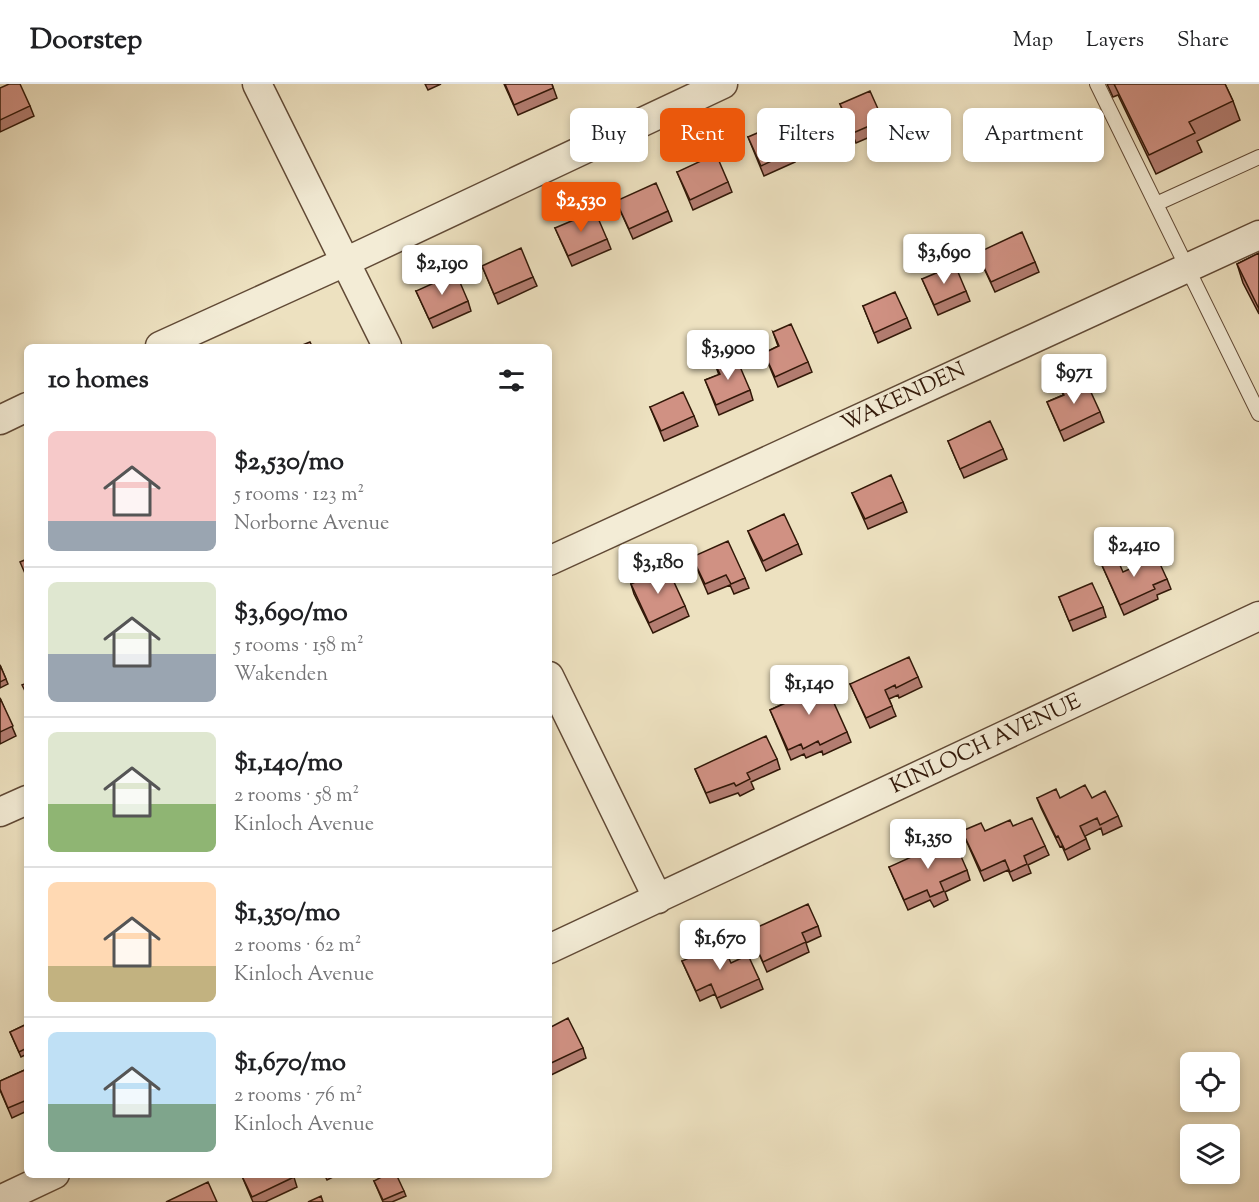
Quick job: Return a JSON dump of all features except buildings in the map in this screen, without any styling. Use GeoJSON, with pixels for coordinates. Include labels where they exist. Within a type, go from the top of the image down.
{"type":"FeatureCollection","features":[{"type":"Feature","properties":{"kind":"street"},"geometry":{"type":"LineString","coordinates":[[257,84],[386,344]]}},
{"type":"Feature","properties":{"kind":"street"},"geometry":{"type":"LineString","coordinates":[[164,344],[345,262],[723,84]]}},
{"type":"Feature","properties":{"kind":"street","name":"WAKENDEN"},"geometry":{"type":"LineString","coordinates":[[552,560],[1259,235]]}},
{"type":"Feature","properties":{"kind":"street"},"geometry":{"type":"LineString","coordinates":[[0,420],[24,408]]}},
{"type":"Feature","properties":{"kind":"street","name":"KINLOCH AVENUE"},"geometry":{"type":"LineString","coordinates":[[552,948],[1259,616]]}},
{"type":"Feature","properties":{"kind":"street"},"geometry":{"type":"LineString","coordinates":[[552,682],[658,899]]}},
{"type":"Feature","properties":{"kind":"street"},"geometry":{"type":"LineString","coordinates":[[0,812],[24,801]]}},
{"type":"Feature","properties":{"kind":"street"},"geometry":{"type":"LineString","coordinates":[[0,1200],[47,1178]]}},
{"type":"Feature","properties":{"kind":"lane"},"geometry":{"type":"LineString","coordinates":[[1097,84],[1259,414]]}},
{"type":"Feature","properties":{"kind":"lane"},"geometry":{"type":"LineString","coordinates":[[1156,204],[1259,157]]}}]}
